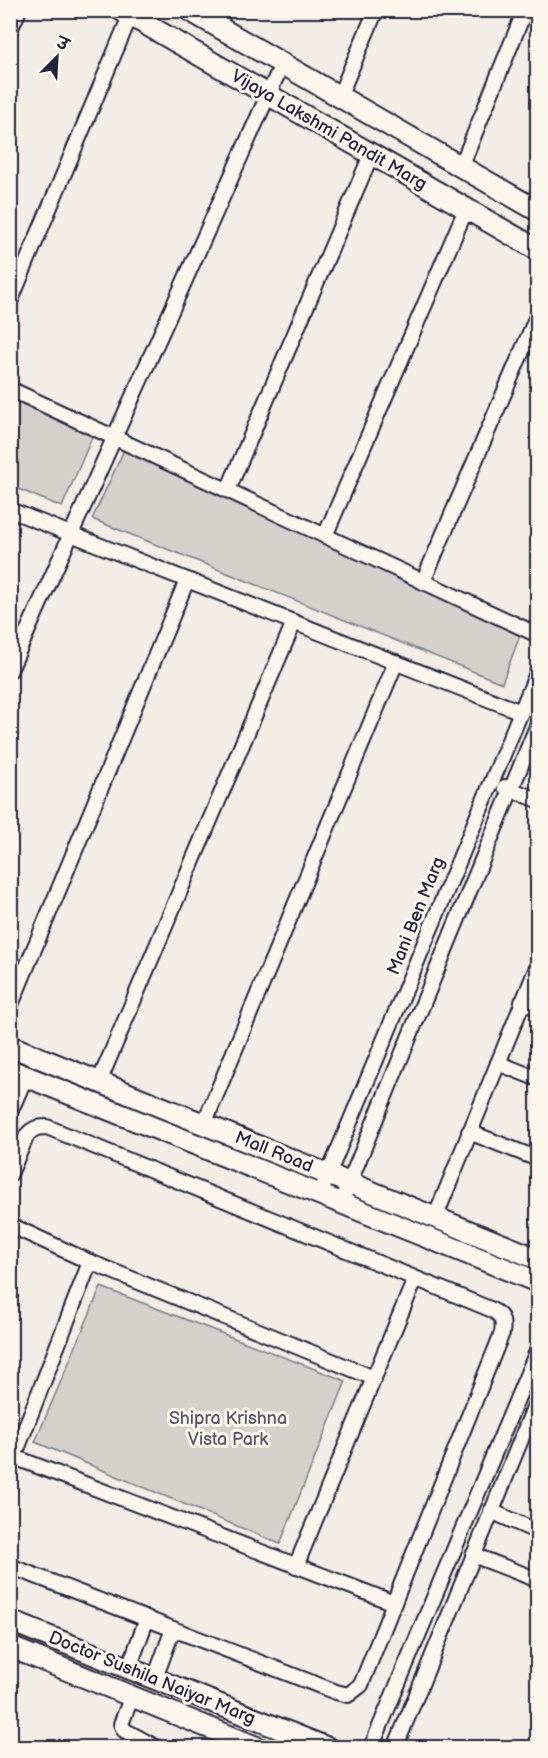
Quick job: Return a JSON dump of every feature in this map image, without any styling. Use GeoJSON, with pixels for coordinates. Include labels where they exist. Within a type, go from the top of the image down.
{"type":"FeatureCollection","features":[{"type":"Feature","properties":{"kind":"street"},"geometry":{"type":"LineString","coordinates":[[10,30],[19,10]]}},
{"type":"Feature","properties":{"kind":"street","name":"Vijaya Lakshmi Pandit Marg"},"geometry":{"type":"LineString","coordinates":[[189,10],[221,19],[282,64],[537,211]]}},
{"type":"Feature","properties":{"kind":"street"},"geometry":{"type":"LineString","coordinates":[[339,97],[376,10]]}},
{"type":"Feature","properties":{"kind":"street"},"geometry":{"type":"LineString","coordinates":[[461,167],[525,10]]}},
{"type":"Feature","properties":{"kind":"street"},"geometry":{"type":"LineString","coordinates":[[10,302],[125,13]]}},
{"type":"Feature","properties":{"kind":"street","name":"Vijaya Lakshmi Pandit Marg"},"geometry":{"type":"LineString","coordinates":[[125,13],[537,250]]}},
{"type":"Feature","properties":{"kind":"street"},"geometry":{"type":"LineString","coordinates":[[10,670],[282,64]]}},
{"type":"Feature","properties":{"kind":"street"},"geometry":{"type":"LineString","coordinates":[[228,490],[371,154]]}},
{"type":"Feature","properties":{"kind":"street"},"geometry":{"type":"LineString","coordinates":[[326,536],[466,209]]}},
{"type":"Feature","properties":{"kind":"street"},"geometry":{"type":"LineString","coordinates":[[423,582],[537,314]]}},
{"type":"Feature","properties":{"kind":"street"},"geometry":{"type":"LineString","coordinates":[[10,389],[537,635]]}},
{"type":"Feature","properties":{"kind":"street"},"geometry":{"type":"LineString","coordinates":[[10,510],[520,712]]}},
{"type":"Feature","properties":{"kind":"street"},"geometry":{"type":"LineString","coordinates":[[10,1007],[187,580]]}},
{"type":"Feature","properties":{"kind":"street"},"geometry":{"type":"LineString","coordinates":[[99,1082],[294,622]]}},
{"type":"Feature","properties":{"kind":"street"},"geometry":{"type":"LineString","coordinates":[[204,1124],[396,662]]}},
{"type":"Feature","properties":{"kind":"street","name":"Mani Ben Marg"},"geometry":{"type":"LineString","coordinates":[[320,1194],[537,671]]}},
{"type":"Feature","properties":{"kind":"street"},"geometry":{"type":"LineString","coordinates":[[341,1203],[537,724]]}},
{"type":"Feature","properties":{"kind":"street"},"geometry":{"type":"LineString","coordinates":[[492,782],[537,800]]}},
{"type":"Feature","properties":{"kind":"street"},"geometry":{"type":"LineString","coordinates":[[435,1218],[537,965]]}},
{"type":"Feature","properties":{"kind":"street"},"geometry":{"type":"LineString","coordinates":[[522,1002],[537,1008]]}},
{"type":"Feature","properties":{"kind":"street","name":"Mall Road"},"geometry":{"type":"LineString","coordinates":[[10,1046],[537,1259]]}},
{"type":"Feature","properties":{"kind":"street"},"geometry":{"type":"LineString","coordinates":[[498,1063],[537,1078]]}},
{"type":"Feature","properties":{"kind":"street"},"geometry":{"type":"LineString","coordinates":[[10,1112],[18,1073]]}},
{"type":"Feature","properties":{"kind":"street","name":"Mall Road"},"geometry":{"type":"LineString","coordinates":[[18,1073],[537,1282]]}},
{"type":"Feature","properties":{"kind":"street"},"geometry":{"type":"LineString","coordinates":[[10,1174],[27,1135],[38,1127],[47,1127],[490,1309],[500,1314],[504,1323],[502,1333],[361,1685],[348,1695],[10,1566]]}},
{"type":"Feature","properties":{"kind":"street"},"geometry":{"type":"LineString","coordinates":[[469,1132],[537,1159]]}},
{"type":"Feature","properties":{"kind":"street"},"geometry":{"type":"LineString","coordinates":[[10,1225],[90,1262],[374,1378]]}},
{"type":"Feature","properties":{"kind":"street"},"geometry":{"type":"LineString","coordinates":[[90,1262],[12,1458],[394,1604]]}},
{"type":"Feature","properties":{"kind":"street"},"geometry":{"type":"LineString","coordinates":[[296,1566],[415,1279]]}},
{"type":"Feature","properties":{"kind":"street"},"geometry":{"type":"LineString","coordinates":[[372,1748],[537,1349]]}},
{"type":"Feature","properties":{"kind":"street"},"geometry":{"type":"LineString","coordinates":[[395,1748],[537,1398]]}},
{"type":"Feature","properties":{"kind":"street"},"geometry":{"type":"LineString","coordinates":[[491,1511],[537,1532]]}},
{"type":"Feature","properties":{"kind":"street"},"geometry":{"type":"LineString","coordinates":[[473,1556],[537,1580]]}},
{"type":"Feature","properties":{"kind":"street"},"geometry":{"type":"LineString","coordinates":[[129,1668],[147,1618]]}},
{"type":"Feature","properties":{"kind":"street","name":"Doctor Sushila Naiyar Marg"},"geometry":{"type":"LineString","coordinates":[[10,1621],[328,1748]]}},
{"type":"Feature","properties":{"kind":"street"},"geometry":{"type":"LineString","coordinates":[[154,1678],[173,1629]]}},
{"type":"Feature","properties":{"kind":"street","name":"Doctor Sushila Naiyar Marg"},"geometry":{"type":"LineString","coordinates":[[10,1647],[259,1748]]}},
{"type":"Feature","properties":{"kind":"street"},"geometry":{"type":"LineString","coordinates":[[132,1696],[121,1724],[124,1730],[157,1748]]}},
{"type":"Feature","properties":{"kind":"green space"},"geometry":{"type":"Polygon","coordinates":[[[10,398],[93,435],[62,507],[11,486],[10,398]]]}},
{"type":"Feature","properties":{"kind":"green space"},"geometry":{"type":"Polygon","coordinates":[[[124,450],[521,633],[502,683],[92,519],[124,450]]]}},
{"type":"Feature","properties":{"kind":"green space","name":"Shipra Krishna Vista Park"},"geometry":{"type":"Polygon","coordinates":[[[101,1287],[346,1381],[280,1544],[35,1442],[101,1287]]]}}]}
